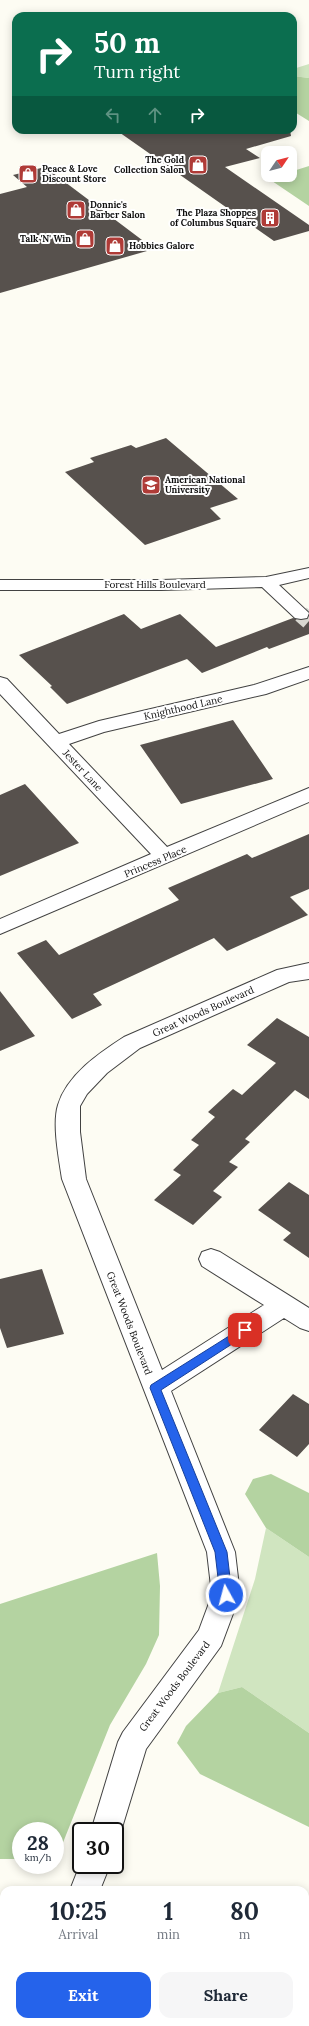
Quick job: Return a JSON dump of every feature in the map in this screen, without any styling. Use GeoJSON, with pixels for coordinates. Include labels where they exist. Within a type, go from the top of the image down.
{"type":"FeatureCollection","features":[{"type":"Feature","properties":{"kind":"street","name":"Forest Hills Boulevard"},"geometry":{"type":"LineString","coordinates":[[0,585],[162,585],[266,582],[309,573]]}},
{"type":"Feature","properties":{"kind":"street"},"geometry":{"type":"LineString","coordinates":[[266,582],[301,614]]}},
{"type":"Feature","properties":{"kind":"street","name":"Knighthood Lane"},"geometry":{"type":"LineString","coordinates":[[56,742],[99,727],[259,690],[309,673]]}},
{"type":"Feature","properties":{"kind":"street","name":"Jester Lane"},"geometry":{"type":"LineString","coordinates":[[0,683],[165,857]]}},
{"type":"Feature","properties":{"kind":"street","name":"Princess Place"},"geometry":{"type":"LineString","coordinates":[[0,927],[309,794]]}},
{"type":"Feature","properties":{"kind":"street","name":"Great Woods Boulevard"},"geometry":{"type":"LineString","coordinates":[[109,1822],[133,1742],[211,1637],[226,1595],[221,1552],[155,1388],[74,1179],[71,1168],[69,1105],[82,1083],[112,1057],[140,1038],[285,975],[309,971]]}},
{"type":"Feature","properties":{"kind":"street"},"geometry":{"type":"LineString","coordinates":[[211,1259],[309,1321]]}},
{"type":"Feature","properties":{"kind":"street"},"geometry":{"type":"LineString","coordinates":[[155,1388],[284,1305]]}},
{"type":"Feature","properties":{"kind":"street"},"geometry":{"type":"LineString","coordinates":[[87,1886],[91,1874]]}},
{"type":"Feature","properties":{"kind":"green space"},"geometry":{"type":"Polygon","coordinates":[[[309,64],[309,78],[297,76],[297,68],[309,64]]]}},
{"type":"Feature","properties":{"kind":"green space"},"geometry":{"type":"Polygon","coordinates":[[[297,76],[309,78],[309,121],[297,114],[297,76]]]}},
{"type":"Feature","properties":{"kind":"green space"},"geometry":{"type":"Polygon","coordinates":[[[309,166],[309,206],[273,182],[297,182],[297,170],[309,166]]]}},
{"type":"Feature","properties":{"kind":"green space"},"geometry":{"type":"Polygon","coordinates":[[[271,1474],[309,1493],[309,1557],[266,1528],[245,1494],[253,1479],[271,1474]]]}},
{"type":"Feature","properties":{"kind":"green space"},"geometry":{"type":"Polygon","coordinates":[[[266,1528],[309,1557],[309,1733],[242,1687],[218,1693],[255,1579],[266,1528]]]}},
{"type":"Feature","properties":{"kind":"green space"},"geometry":{"type":"Polygon","coordinates":[[[157,1553],[160,1586],[159,1635],[146,1664],[110,1725],[64,1840],[64,1822],[12,1822],[12,1859],[0,1859],[0,1604],[157,1553]]]}},
{"type":"Feature","properties":{"kind":"green space"},"geometry":{"type":"Polygon","coordinates":[[[242,1687],[309,1733],[309,1827],[200,1774],[177,1743],[186,1726],[218,1693],[242,1687]]]}},
{"type":"Feature","properties":{"kind":"building"},"geometry":{"type":"Polygon","coordinates":[[[122,134],[291,134],[291,136],[246,149],[260,158],[225,167],[309,225],[309,231],[274,241],[122,134]]]}},
{"type":"Feature","properties":{"kind":"building"},"geometry":{"type":"Polygon","coordinates":[[[45,167],[154,249],[0,293],[0,194],[27,187],[13,175],[45,167]]]}},
{"type":"Feature","properties":{"kind":"building","name":"American National University"},"geometry":{"type":"Polygon","coordinates":[[[166,438],[238,499],[210,508],[221,519],[145,545],[65,472],[94,462],[90,458],[131,445],[136,448],[166,438]]]}},
{"type":"Feature","properties":{"kind":"building"},"geometry":{"type":"Polygon","coordinates":[[[124,614],[141,629],[180,614],[216,647],[293,618],[301,620],[309,617],[309,634],[269,649],[267,647],[202,673],[187,659],[67,704],[50,687],[52,686],[19,655],[124,614]]]}},
{"type":"Feature","properties":{"kind":"building"},"geometry":{"type":"Polygon","coordinates":[[[233,720],[273,779],[181,804],[140,745],[233,720]]]}},
{"type":"Feature","properties":{"kind":"building"},"geometry":{"type":"Polygon","coordinates":[[[25,784],[79,843],[0,876],[0,795],[25,784]]]}},
{"type":"Feature","properties":{"kind":"building"},"geometry":{"type":"Polygon","coordinates":[[[309,834],[309,889],[290,897],[308,915],[227,951],[214,938],[93,994],[102,1005],[72,1019],[17,953],[46,940],[59,955],[179,900],[168,888],[247,854],[252,858],[309,834]]]}},
{"type":"Feature","properties":{"kind":"building"},"geometry":{"type":"Polygon","coordinates":[[[0,991],[35,1036],[0,1051],[0,991]]]}},
{"type":"Feature","properties":{"kind":"building"},"geometry":{"type":"Polygon","coordinates":[[[277,1018],[309,1037],[309,1099],[295,1090],[245,1139],[250,1142],[229,1162],[238,1167],[213,1191],[222,1197],[193,1225],[154,1200],[181,1175],[173,1170],[199,1145],[191,1140],[215,1117],[208,1112],[233,1089],[242,1095],[276,1063],[247,1045],[277,1018]]]}},
{"type":"Feature","properties":{"kind":"building"},"geometry":{"type":"Polygon","coordinates":[[[289,1182],[309,1195],[309,1258],[283,1240],[291,1233],[258,1210],[289,1182]]]}},
{"type":"Feature","properties":{"kind":"building"},"geometry":{"type":"Polygon","coordinates":[[[42,1269],[64,1334],[7,1348],[0,1328],[0,1279],[42,1269]]]}},
{"type":"Feature","properties":{"kind":"building"},"geometry":{"type":"Polygon","coordinates":[[[293,1394],[309,1404],[309,1444],[297,1457],[259,1430],[293,1394]]]}},
{"type":"Feature","properties":{"kind":"tunnel"},"geometry":{"type":"LineString","coordinates":[[301,614],[309,621]]}},
{"type":"Feature","properties":{"kind":"place","name":"The Gold Collection Salon"},"geometry":{"type":"Point","coordinates":[198,165]}},
{"type":"Feature","properties":{"kind":"place","name":"Peace & Love Discount Store"},"geometry":{"type":"Point","coordinates":[28,174]}},
{"type":"Feature","properties":{"kind":"place","name":"Donnie's Barber Salon"},"geometry":{"type":"Point","coordinates":[76,210]}},
{"type":"Feature","properties":{"kind":"place","name":"The Plaza Shoppes of Columbus Square"},"geometry":{"type":"Point","coordinates":[270,218]}},
{"type":"Feature","properties":{"kind":"place","name":"Talk 'N' Win"},"geometry":{"type":"Point","coordinates":[85,239]}},
{"type":"Feature","properties":{"kind":"place","name":"Hobbies Galore"},"geometry":{"type":"Point","coordinates":[115,246]}},
{"type":"Feature","properties":{"kind":"place","name":"American National University"},"geometry":{"type":"Point","coordinates":[151,485]}},
{"type":"Feature","properties":{"kind":"route"},"geometry":{"type":"LineString","coordinates":[[226,1595],[221,1552],[155,1388],[245,1330]]}}]}
